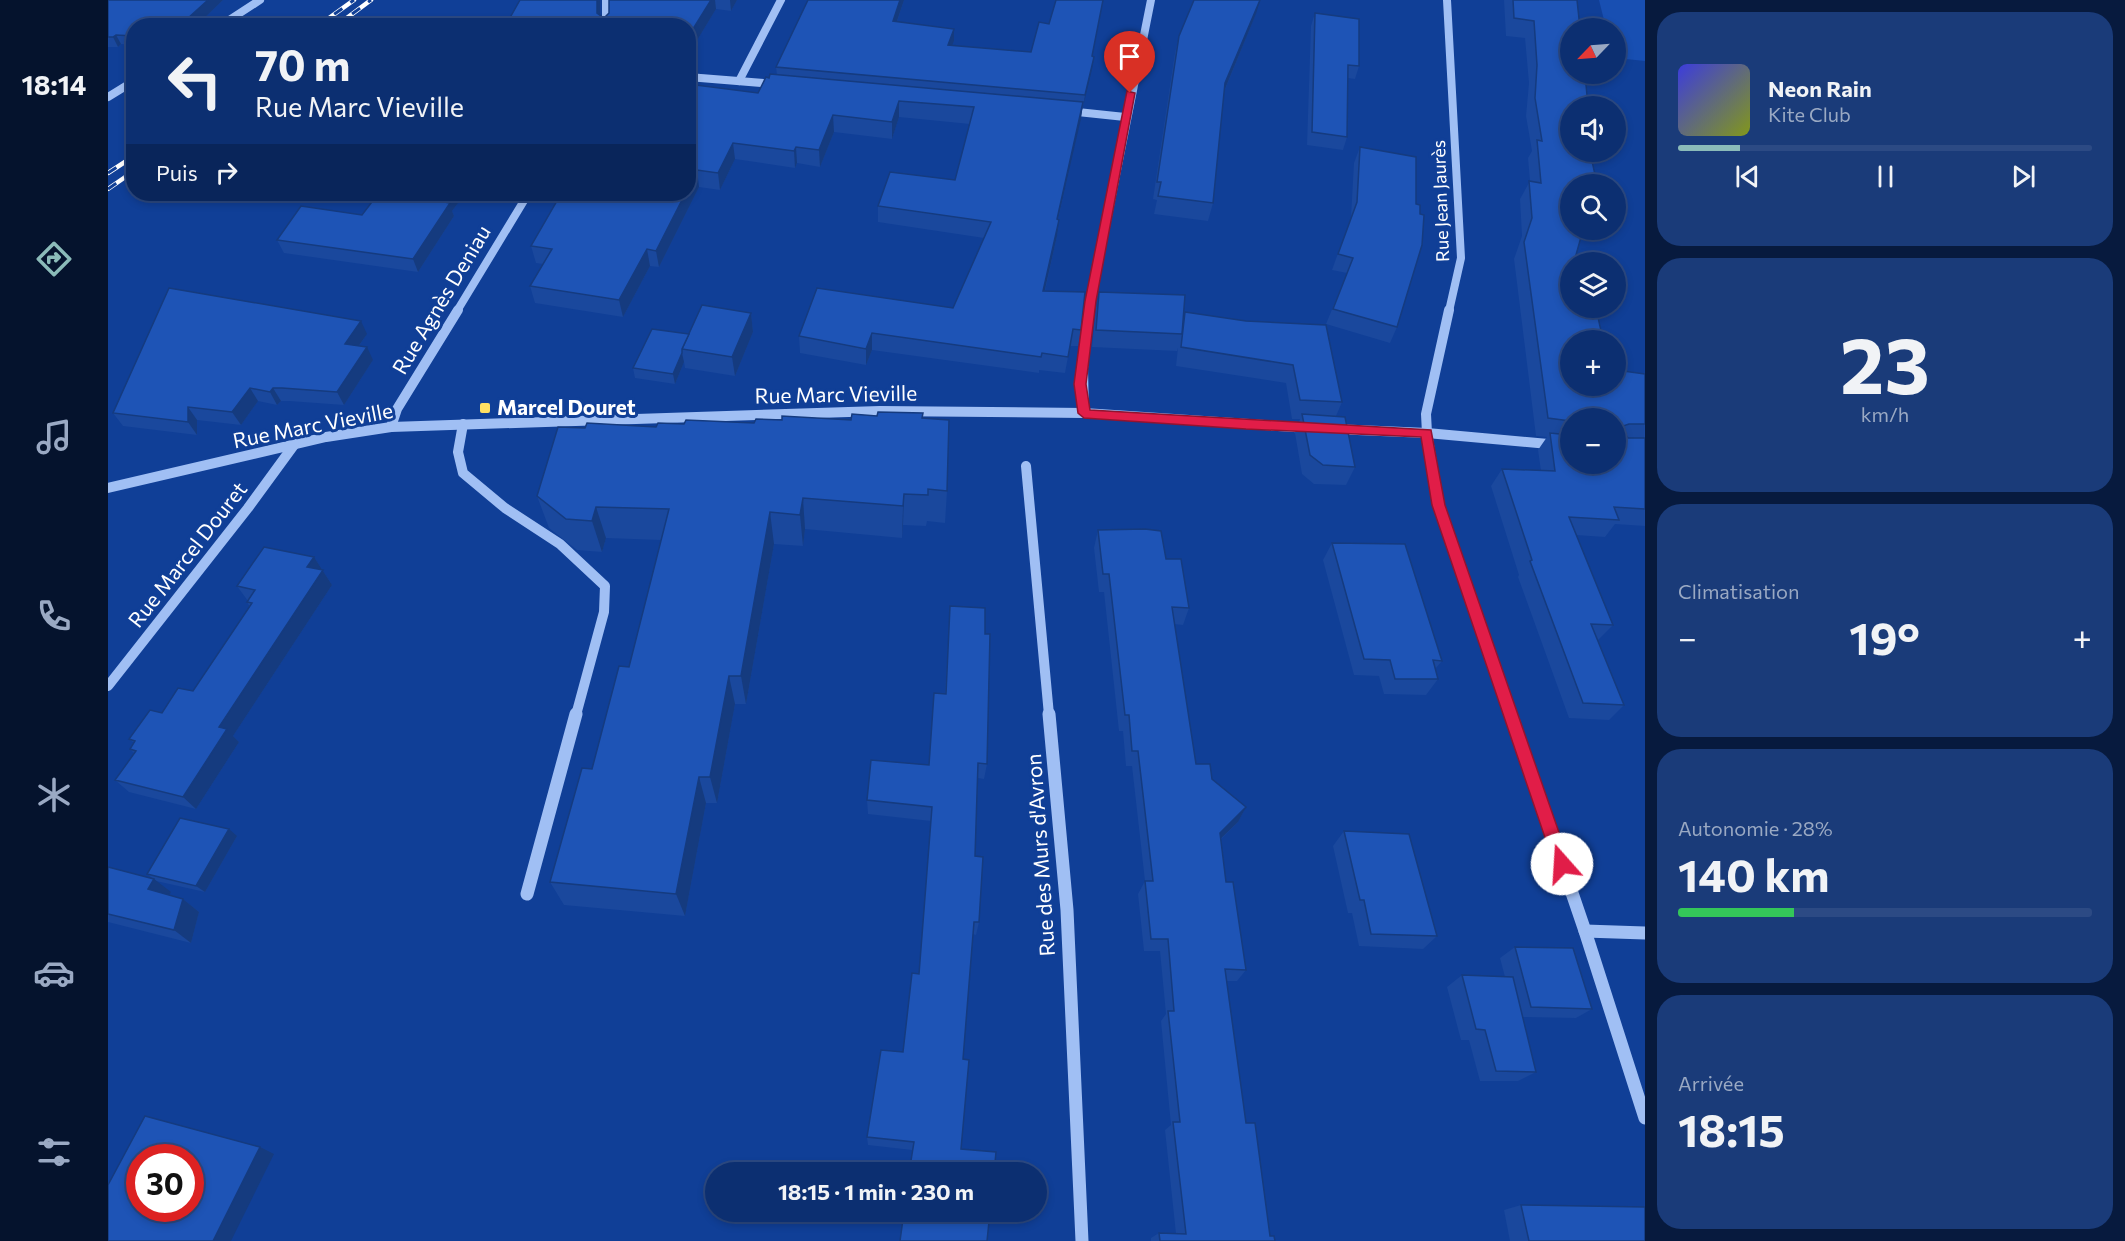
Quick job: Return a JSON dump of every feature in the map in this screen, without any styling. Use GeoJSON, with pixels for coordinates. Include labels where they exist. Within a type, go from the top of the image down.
{"type":"FeatureCollection","features":[{"type":"Feature","properties":{"kind":"street"},"geometry":{"type":"LineString","coordinates":[[232,18],[260,0]]}},
{"type":"Feature","properties":{"kind":"street"},"geometry":{"type":"LineString","coordinates":[[606,0],[606,18]]}},
{"type":"Feature","properties":{"kind":"street"},"geometry":{"type":"LineString","coordinates":[[739,81],[781,0]]}},
{"type":"Feature","properties":{"kind":"street"},"geometry":{"type":"LineString","coordinates":[[1084,413],[1080,384],[1091,301],[1125,117],[1151,0]]}},
{"type":"Feature","properties":{"kind":"street","name":"Rue Jean Jaurès"},"geometry":{"type":"LineString","coordinates":[[1448,0],[1461,258],[1426,414],[1439,505],[1585,931],[1645,1118]]}},
{"type":"Feature","properties":{"kind":"street"},"geometry":{"type":"LineString","coordinates":[[696,77],[784,85]]}},
{"type":"Feature","properties":{"kind":"street"},"geometry":{"type":"LineString","coordinates":[[108,97],[126,86]]}},
{"type":"Feature","properties":{"kind":"street"},"geometry":{"type":"LineString","coordinates":[[1057,110],[1125,117]]}},
{"type":"Feature","properties":{"kind":"street","name":"Rue Agnès Deniau"},"geometry":{"type":"LineString","coordinates":[[391,427],[397,408],[524,201]]}},
{"type":"Feature","properties":{"kind":"street","name":"Rue Marc Vieville"},"geometry":{"type":"LineString","coordinates":[[108,488],[294,445],[391,427],[880,411],[1084,413],[1246,425],[1427,433],[1560,445]]}},
{"type":"Feature","properties":{"kind":"street"},"geometry":{"type":"LineString","coordinates":[[463,424],[458,452],[463,473],[505,508],[560,544],[605,586],[604,612],[527,894]]}},
{"type":"Feature","properties":{"kind":"street","name":"Rue Marcel Douret"},"geometry":{"type":"LineString","coordinates":[[108,686],[248,508],[294,445]]}},
{"type":"Feature","properties":{"kind":"street","name":"Rue des Murs d'Avron"},"geometry":{"type":"LineString","coordinates":[[1026,466],[1067,909],[1082,1241]]}},
{"type":"Feature","properties":{"kind":"street"},"geometry":{"type":"LineString","coordinates":[[1585,931],[1645,933]]}},
{"type":"Feature","properties":{"kind":"shaded area"},"geometry":{"type":"Polygon","coordinates":[[[1599,0],[1645,0],[1645,61],[1626,59],[1626,18],[1604,18],[1599,0]]]}},
{"type":"Feature","properties":{"kind":"building"},"geometry":{"type":"Polygon","coordinates":[[[108,0],[208,0],[188,18],[126,18],[126,36],[108,37],[108,0]]]}},
{"type":"Feature","properties":{"kind":"building"},"geometry":{"type":"Polygon","coordinates":[[[520,0],[597,0],[597,13],[604,18],[510,18],[520,0]]]}},
{"type":"Feature","properties":{"kind":"building"},"geometry":{"type":"Polygon","coordinates":[[[609,0],[711,0],[696,24],[696,18],[604,18],[609,13],[609,0]]]}},
{"type":"Feature","properties":{"kind":"building"},"geometry":{"type":"Polygon","coordinates":[[[808,0],[900,0],[893,21],[954,29],[948,45],[1031,52],[1039,22],[1049,24],[1056,0],[1103,0],[1085,95],[776,67],[808,0]]]}},
{"type":"Feature","properties":{"kind":"building"},"geometry":{"type":"Polygon","coordinates":[[[1194,0],[1260,0],[1225,83],[1213,203],[1158,196],[1161,182],[1157,182],[1179,36],[1194,0]]]}},
{"type":"Feature","properties":{"kind":"building"},"geometry":{"type":"Polygon","coordinates":[[[1513,0],[1577,0],[1579,18],[1560,18],[1560,84],[1586,84],[1587,96],[1560,96],[1560,162],[1592,162],[1595,174],[1560,174],[1560,240],[1580,240],[1577,252],[1560,252],[1560,318],[1598,318],[1601,330],[1560,330],[1560,396],[1626,396],[1626,371],[1645,374],[1645,424],[1626,425],[1626,408],[1560,408],[1560,420],[1548,418],[1524,242],[1532,218],[1529,181],[1541,183],[1537,140],[1542,141],[1535,98],[1537,65],[1534,21],[1514,18],[1513,0]]]}},
{"type":"Feature","properties":{"kind":"building"},"geometry":{"type":"Polygon","coordinates":[[[1315,13],[1359,19],[1359,66],[1348,65],[1347,137],[1312,132],[1315,13]]]}},
{"type":"Feature","properties":{"kind":"building"},"geometry":{"type":"Polygon","coordinates":[[[770,74],[1083,102],[1043,291],[1085,292],[1081,330],[1073,329],[1068,357],[1042,353],[1041,357],[872,333],[866,349],[799,336],[817,288],[953,308],[991,222],[878,206],[890,172],[955,180],[974,107],[899,101],[892,122],[833,115],[819,150],[796,147],[794,151],[733,143],[718,173],[697,170],[696,172],[696,85],[758,93],[766,77],[769,78],[770,74]]]}},
{"type":"Feature","properties":{"kind":"building"},"geometry":{"type":"Polygon","coordinates":[[[1360,147],[1416,157],[1416,204],[1420,205],[1420,214],[1424,215],[1422,245],[1397,327],[1333,309],[1353,258],[1338,254],[1357,202],[1360,147]]]}},
{"type":"Feature","properties":{"kind":"building"},"geometry":{"type":"Polygon","coordinates":[[[373,201],[445,201],[450,203],[413,259],[277,240],[301,206],[362,215],[373,201]]]}},
{"type":"Feature","properties":{"kind":"building"},"geometry":{"type":"Polygon","coordinates":[[[557,201],[681,201],[656,251],[647,249],[619,300],[530,286],[552,249],[531,246],[557,201]]]}},
{"type":"Feature","properties":{"kind":"building"},"geometry":{"type":"Polygon","coordinates":[[[169,288],[361,321],[345,344],[367,347],[337,392],[273,388],[270,392],[250,388],[232,412],[188,407],[188,422],[113,413],[169,288]]]}},
{"type":"Feature","properties":{"kind":"building"},"geometry":{"type":"Polygon","coordinates":[[[1099,292],[1185,295],[1182,334],[1096,330],[1099,292]]]}},
{"type":"Feature","properties":{"kind":"building"},"geometry":{"type":"Polygon","coordinates":[[[702,305],[751,313],[732,357],[682,349],[702,305]]]}},
{"type":"Feature","properties":{"kind":"building"},"geometry":{"type":"Polygon","coordinates":[[[1185,312],[1246,321],[1326,325],[1342,402],[1300,400],[1293,365],[1181,347],[1185,312]]]}},
{"type":"Feature","properties":{"kind":"building"},"geometry":{"type":"Polygon","coordinates":[[[652,329],[689,334],[673,374],[633,368],[652,329]]]}},
{"type":"Feature","properties":{"kind":"building"},"geometry":{"type":"Polygon","coordinates":[[[878,412],[923,413],[922,418],[949,420],[947,491],[928,489],[928,495],[904,494],[903,506],[803,498],[800,515],[770,512],[741,676],[729,676],[710,777],[699,777],[676,894],[550,882],[582,768],[592,769],[619,666],[629,667],[669,509],[596,507],[592,521],[566,519],[537,496],[558,427],[585,428],[587,423],[656,427],[658,423],[684,424],[686,420],[754,423],[756,419],[782,420],[782,416],[851,420],[852,414],[877,416],[878,412]]]}},
{"type":"Feature","properties":{"kind":"building"},"geometry":{"type":"Polygon","coordinates":[[[1302,414],[1345,417],[1355,467],[1323,465],[1310,455],[1302,414]]]}},
{"type":"Feature","properties":{"kind":"building"},"geometry":{"type":"Polygon","coordinates":[[[1550,433],[1560,434],[1560,474],[1626,474],[1626,436],[1628,438],[1645,438],[1645,509],[1614,507],[1619,520],[1569,517],[1613,625],[1591,624],[1624,705],[1583,703],[1530,561],[1532,560],[1502,469],[1555,471],[1550,433]]]}},
{"type":"Feature","properties":{"kind":"building"},"geometry":{"type":"Polygon","coordinates":[[[1098,530],[1161,531],[1166,559],[1181,559],[1189,608],[1172,607],[1196,764],[1210,764],[1212,779],[1246,807],[1220,833],[1226,882],[1233,882],[1246,970],[1225,969],[1246,1123],[1255,1123],[1270,1236],[1274,1236],[1275,1241],[1160,1241],[1159,1233],[1186,1234],[1173,1122],[1180,1122],[1168,1011],[1174,1011],[1168,939],[1151,939],[1145,881],[1153,881],[1138,751],[1132,751],[1129,715],[1125,715],[1109,574],[1103,574],[1098,530]]]}},
{"type":"Feature","properties":{"kind":"building"},"geometry":{"type":"Polygon","coordinates":[[[1332,543],[1405,544],[1442,661],[1433,660],[1438,679],[1395,679],[1390,660],[1364,659],[1332,543]]]}},
{"type":"Feature","properties":{"kind":"building"},"geometry":{"type":"Polygon","coordinates":[[[264,547],[314,557],[307,567],[323,570],[219,727],[227,729],[183,797],[115,780],[136,751],[130,749],[135,741],[129,739],[150,710],[162,713],[178,688],[193,691],[252,603],[247,602],[255,590],[237,586],[264,547]]]}},
{"type":"Feature","properties":{"kind":"building"},"geometry":{"type":"Polygon","coordinates":[[[950,606],[985,608],[985,634],[990,634],[987,764],[978,763],[975,856],[983,857],[979,922],[974,922],[963,1059],[969,1060],[961,1149],[996,1152],[995,1162],[911,1162],[914,1142],[867,1137],[881,1050],[903,1052],[912,973],[919,974],[932,807],[867,800],[871,760],[929,765],[934,693],[946,694],[950,606]]]}},
{"type":"Feature","properties":{"kind":"building"},"geometry":{"type":"Polygon","coordinates":[[[180,818],[229,829],[196,886],[147,874],[180,818]]]}},
{"type":"Feature","properties":{"kind":"building"},"geometry":{"type":"Polygon","coordinates":[[[1344,831],[1409,834],[1437,936],[1371,934],[1364,900],[1360,900],[1344,831]]]}},
{"type":"Feature","properties":{"kind":"building"},"geometry":{"type":"Polygon","coordinates":[[[108,867],[154,879],[148,889],[183,899],[174,930],[108,914],[108,867]]]}},
{"type":"Feature","properties":{"kind":"building"},"geometry":{"type":"Polygon","coordinates":[[[1515,947],[1573,948],[1592,1009],[1531,1007],[1515,947]]]}},
{"type":"Feature","properties":{"kind":"building"},"geometry":{"type":"Polygon","coordinates":[[[1462,975],[1513,977],[1536,1072],[1496,1071],[1485,1030],[1476,1029],[1462,975]]]}},
{"type":"Feature","properties":{"kind":"building"},"geometry":{"type":"Polygon","coordinates":[[[145,1116],[260,1147],[213,1241],[108,1241],[108,1185],[126,1151],[126,1222],[204,1222],[204,1144],[130,1144],[145,1116]]]}},
{"type":"Feature","properties":{"kind":"building"},"geometry":{"type":"Polygon","coordinates":[[[1521,1205],[1645,1207],[1645,1241],[1529,1241],[1521,1205]]]}},
{"type":"Feature","properties":{"kind":"building"},"geometry":{"type":"Polygon","coordinates":[[[903,1222],[989,1222],[987,1241],[900,1241],[903,1222]]]}},
{"type":"Feature","properties":{"kind":"railway"},"geometry":{"type":"LineString","coordinates":[[329,18],[354,0]]}},
{"type":"Feature","properties":{"kind":"railway"},"geometry":{"type":"LineString","coordinates":[[347,18],[371,0]]}},
{"type":"Feature","properties":{"kind":"railway"},"geometry":{"type":"LineString","coordinates":[[108,173],[126,161]]}},
{"type":"Feature","properties":{"kind":"railway"},"geometry":{"type":"LineString","coordinates":[[108,189],[126,177]]}},
{"type":"Feature","properties":{"kind":"place","name":"Marcel Douret"},"geometry":{"type":"Point","coordinates":[485,408]}},
{"type":"Feature","properties":{"kind":"route"},"geometry":{"type":"LineString","coordinates":[[1130,93],[1091,301],[1080,384],[1084,413],[1246,425],[1427,433],[1439,505],[1562,864]]}}]}
